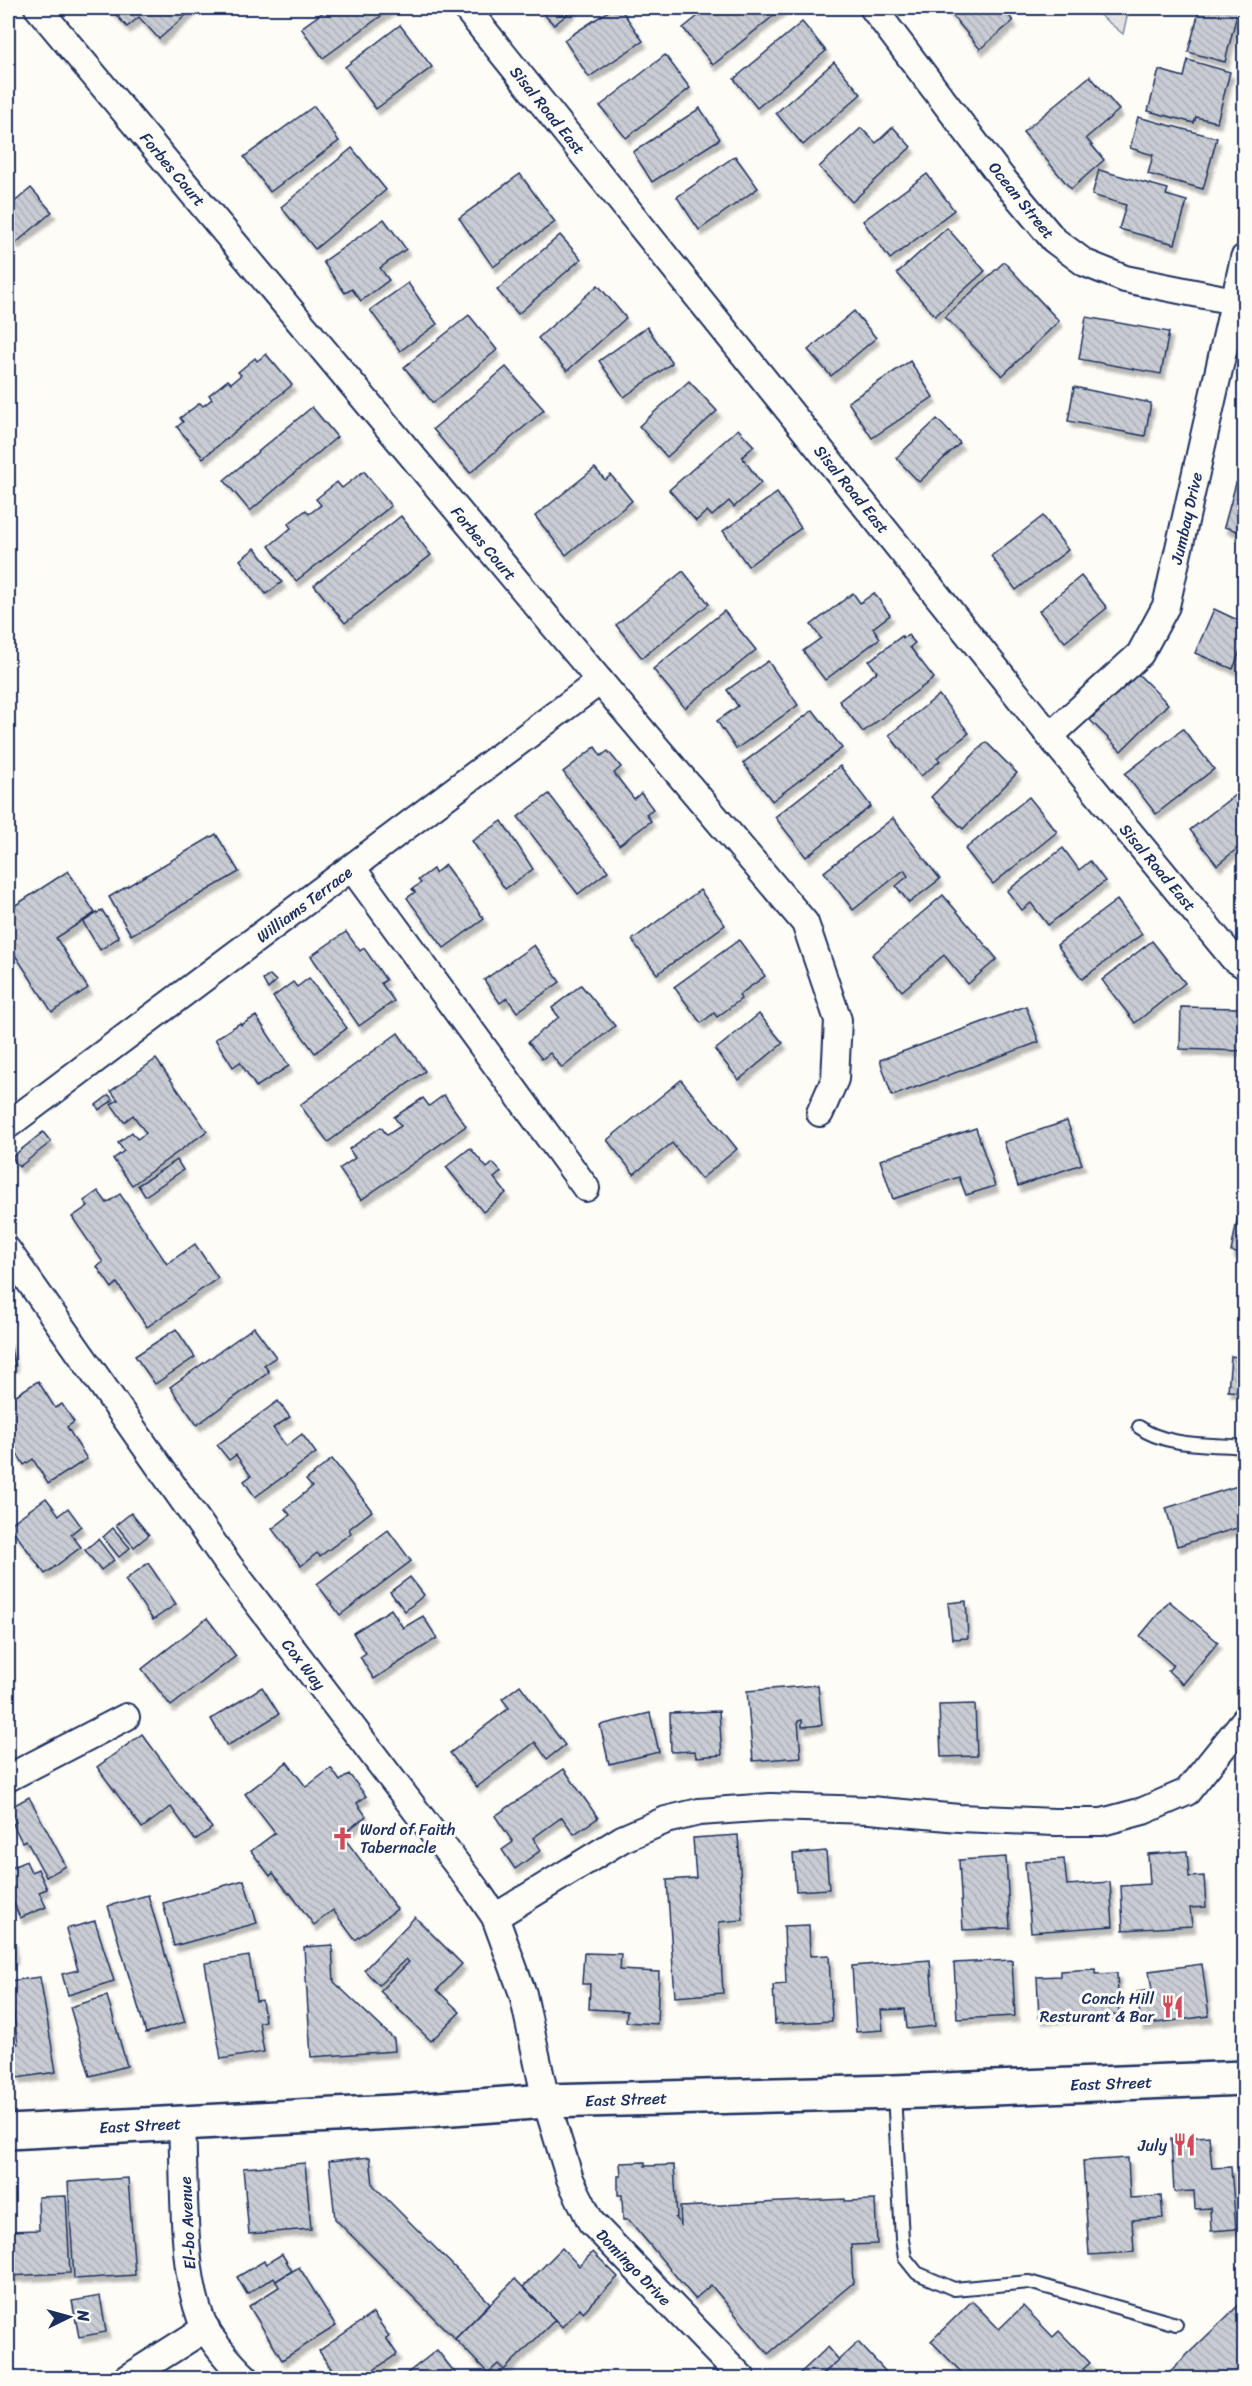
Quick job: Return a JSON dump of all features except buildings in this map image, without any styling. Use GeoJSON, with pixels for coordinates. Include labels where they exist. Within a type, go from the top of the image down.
{"type":"FeatureCollection","features":[{"type":"Feature","properties":{"kind":"main road","name":"East Street"},"geometry":{"type":"LineString","coordinates":[[8,2132],[412,2111],[546,2101],[894,2092],[1245,2078]]}},
{"type":"Feature","properties":{"kind":"street","name":"Forbes Court"},"geometry":{"type":"LineString","coordinates":[[38,8],[805,923],[838,1020],[835,1079],[820,1113]]}},
{"type":"Feature","properties":{"kind":"street","name":"Sisal Road East"},"geometry":{"type":"LineString","coordinates":[[466,8],[1050,736],[1233,958],[1245,965]]}},
{"type":"Feature","properties":{"kind":"street","name":"Ocean Street"},"geometry":{"type":"LineString","coordinates":[[873,8],[1002,178],[1054,240],[1085,263],[1125,279],[1234,301]]}},
{"type":"Feature","properties":{"kind":"street","name":"Jumbay Drive"},"geometry":{"type":"LineString","coordinates":[[1050,736],[1140,654],[1166,606],[1245,258]]}},
{"type":"Feature","properties":{"kind":"street","name":"Williams Terrace"},"geometry":{"type":"LineString","coordinates":[[8,1125],[600,681]]}},
{"type":"Feature","properties":{"kind":"street"},"geometry":{"type":"LineString","coordinates":[[352,868],[586,1188]]}},
{"type":"Feature","properties":{"kind":"street","name":"Cox Way"},"geometry":{"type":"LineString","coordinates":[[8,1251],[230,1568],[471,1882],[495,1917],[523,1994],[546,2101]]}},
{"type":"Feature","properties":{"kind":"street"},"geometry":{"type":"LineString","coordinates":[[8,1778],[126,1718]]}},
{"type":"Feature","properties":{"kind":"street"},"geometry":{"type":"LineString","coordinates":[[495,1917],[622,1839],[666,1820],[699,1812],[771,1807],[870,1810],[959,1818],[1102,1822],[1143,1811],[1186,1792],[1245,1721]]}},
{"type":"Feature","properties":{"kind":"street","name":"Domingo Drive"},"geometry":{"type":"LineString","coordinates":[[546,2101],[570,2179],[591,2222],[742,2379]]}},
{"type":"Feature","properties":{"kind":"street","name":"El-bo Avenue"},"geometry":{"type":"LineString","coordinates":[[182,2123],[189,2276],[206,2328],[246,2379]]}},
{"type":"Feature","properties":{"kind":"street"},"geometry":{"type":"LineString","coordinates":[[127,2379],[206,2328]]}},
{"type":"Feature","properties":{"kind":"lane"},"geometry":{"type":"LineString","coordinates":[[1139,1427],[1164,1440],[1245,1447]]}},
{"type":"Feature","properties":{"kind":"lane"},"geometry":{"type":"LineString","coordinates":[[894,2092],[902,2239],[905,2258],[917,2273],[954,2289],[1029,2282],[1176,2324]]}},
{"type":"Feature","properties":{"kind":"shaded area"},"geometry":{"type":"Polygon","coordinates":[[[1091,8],[1129,8],[1123,34],[1091,8]]]}},
{"type":"Feature","properties":{"kind":"place","name":"Word of Faith Tabernacle"},"geometry":{"type":"Point","coordinates":[342,1838]}},
{"type":"Feature","properties":{"kind":"place","name":"Conch Hill Resturant & Bar"},"geometry":{"type":"Point","coordinates":[1172,2007]}},
{"type":"Feature","properties":{"kind":"place","name":"July"},"geometry":{"type":"Point","coordinates":[1185,2145]}}]}
